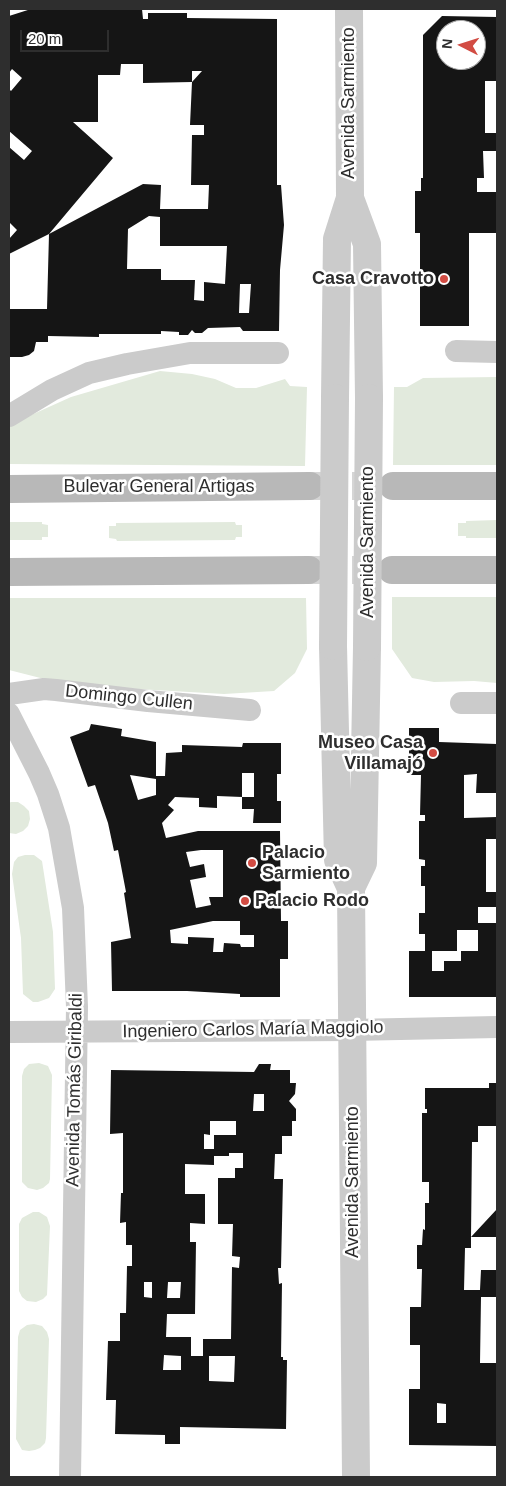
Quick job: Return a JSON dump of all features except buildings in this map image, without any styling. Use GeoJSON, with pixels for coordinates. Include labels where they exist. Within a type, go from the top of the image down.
{"type":"FeatureCollection","features":[{"type":"Feature","properties":{"kind":"main road","name":"Bulevar General Artigas"},"geometry":{"type":"LineString","coordinates":[[9,489],[310,486]]}},
{"type":"Feature","properties":{"kind":"main road"},"geometry":{"type":"LineString","coordinates":[[393,486],[497,486]]}},
{"type":"Feature","properties":{"kind":"main road"},"geometry":{"type":"LineString","coordinates":[[9,572],[308,570]]}},
{"type":"Feature","properties":{"kind":"main road"},"geometry":{"type":"LineString","coordinates":[[392,570],[497,570]]}},
{"type":"Feature","properties":{"kind":"street","name":"Avenida Sarmiento"},"geometry":{"type":"LineString","coordinates":[[349,9],[350,198],[337,239],[333,646],[338,860],[351,888],[356,1477]]}},
{"type":"Feature","properties":{"kind":"street","name":"Avenida Sarmiento"},"geometry":{"type":"LineString","coordinates":[[350,198],[367,244],[369,398],[363,863],[351,888]]}},
{"type":"Feature","properties":{"kind":"street"},"geometry":{"type":"LineString","coordinates":[[456,351],[497,352]]}},
{"type":"Feature","properties":{"kind":"street"},"geometry":{"type":"LineString","coordinates":[[9,416],[52,390],[89,373],[127,364],[190,353],[278,353]]}},
{"type":"Feature","properties":{"kind":"street","name":"Domingo Cullen"},"geometry":{"type":"LineString","coordinates":[[9,694],[44,689],[250,710]]}},
{"type":"Feature","properties":{"kind":"street"},"geometry":{"type":"LineString","coordinates":[[461,703],[497,703]]}},
{"type":"Feature","properties":{"kind":"street","name":"Avenida Tomás Giribaldi"},"geometry":{"type":"LineString","coordinates":[[9,714],[39,773],[59,828],[73,908],[78,1007],[70,1477]]}},
{"type":"Feature","properties":{"kind":"street","name":"Ingeniero Carlos María Maggiolo"},"geometry":{"type":"LineString","coordinates":[[9,1032],[352,1030],[497,1027]]}},
{"type":"Feature","properties":{"kind":"shaded area"},"geometry":{"type":"Polygon","coordinates":[[[160,371],[192,374],[215,379],[236,388],[256,388],[285,379],[290,386],[307,387],[305,466],[9,464],[9,425],[71,397],[160,371]]]}},
{"type":"Feature","properties":{"kind":"shaded area"},"geometry":{"type":"Polygon","coordinates":[[[497,377],[497,465],[393,465],[394,387],[407,387],[423,378],[497,377]]]}},
{"type":"Feature","properties":{"kind":"shaded area"},"geometry":{"type":"Polygon","coordinates":[[[497,520],[497,538],[466,538],[466,536],[458,536],[458,523],[497,520]]]}},
{"type":"Feature","properties":{"kind":"shaded area"},"geometry":{"type":"Polygon","coordinates":[[[9,522],[42,522],[42,524],[48,525],[48,537],[42,537],[42,540],[9,540],[9,522]]]}},
{"type":"Feature","properties":{"kind":"shaded area"},"geometry":{"type":"Polygon","coordinates":[[[235,522],[236,525],[242,525],[242,537],[236,537],[235,540],[117,541],[116,539],[109,538],[109,526],[116,526],[116,523],[235,522]]]}},
{"type":"Feature","properties":{"kind":"shaded area"},"geometry":{"type":"Polygon","coordinates":[[[392,597],[497,597],[497,683],[474,681],[434,682],[412,678],[392,649],[392,597]]]}},
{"type":"Feature","properties":{"kind":"shaded area"},"geometry":{"type":"Polygon","coordinates":[[[9,598],[306,598],[307,649],[295,673],[274,691],[224,694],[68,685],[9,670],[9,598]]]}},
{"type":"Feature","properties":{"kind":"shaded area"},"geometry":{"type":"Polygon","coordinates":[[[18,802],[29,811],[30,819],[28,826],[16,834],[9,833],[9,803],[18,802]]]}},
{"type":"Feature","properties":{"kind":"shaded area"},"geometry":{"type":"Polygon","coordinates":[[[34,855],[42,861],[53,932],[55,989],[49,998],[38,1002],[33,1002],[23,994],[21,938],[12,874],[14,862],[18,857],[34,855]]]}},
{"type":"Feature","properties":{"kind":"shaded area"},"geometry":{"type":"Polygon","coordinates":[[[39,1063],[48,1066],[52,1075],[50,1179],[49,1183],[37,1190],[28,1188],[22,1182],[22,1076],[24,1069],[29,1064],[39,1063]]]}},
{"type":"Feature","properties":{"kind":"shaded area"},"geometry":{"type":"Polygon","coordinates":[[[33,1212],[39,1212],[47,1217],[50,1226],[47,1295],[36,1302],[27,1301],[19,1291],[19,1224],[22,1218],[33,1212]]]}},
{"type":"Feature","properties":{"kind":"shaded area"},"geometry":{"type":"Polygon","coordinates":[[[27,1325],[42,1326],[47,1332],[49,1339],[46,1438],[45,1443],[40,1448],[29,1451],[22,1450],[16,1439],[18,1337],[20,1330],[27,1325]]]}},
{"type":"Feature","properties":{"kind":"tunnel"},"geometry":{"type":"LineString","coordinates":[[310,486],[392,486]]}},
{"type":"Feature","properties":{"kind":"tunnel"},"geometry":{"type":"LineString","coordinates":[[310,570],[392,570]]}},
{"type":"Feature","properties":{"kind":"place","name":"Casa Cravotto"},"geometry":{"type":"Point","coordinates":[444,279]}},
{"type":"Feature","properties":{"kind":"place","name":"Museo Casa Villamajó"},"geometry":{"type":"Point","coordinates":[433,753]}},
{"type":"Feature","properties":{"kind":"place","name":"Palacio Sarmiento"},"geometry":{"type":"Point","coordinates":[252,863]}},
{"type":"Feature","properties":{"kind":"place","name":"Palacio Rodo"},"geometry":{"type":"Point","coordinates":[245,901]}}]}
